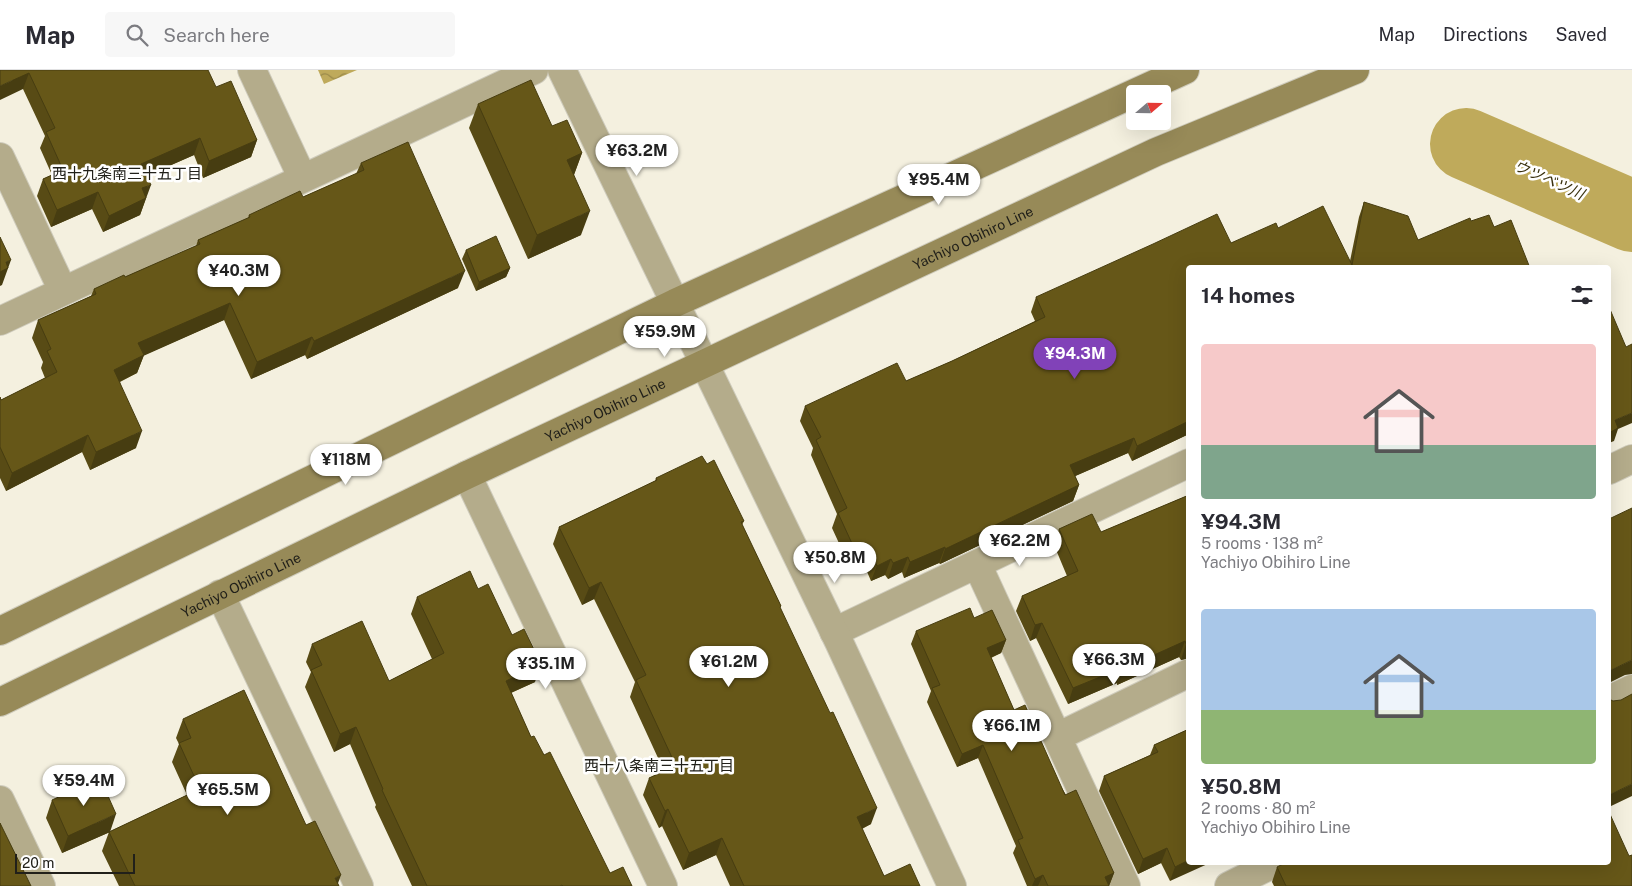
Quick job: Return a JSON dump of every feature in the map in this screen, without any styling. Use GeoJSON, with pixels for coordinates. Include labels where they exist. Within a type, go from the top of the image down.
{"type":"FeatureCollection","features":[{"type":"Feature","properties":{"kind":"main road"},"geometry":{"type":"LineString","coordinates":[[0,630],[674,303],[1185,70]]}},
{"type":"Feature","properties":{"kind":"main road","name":"Yachiyo Obihiro Line"},"geometry":{"type":"LineString","coordinates":[[0,702],[466,475],[1156,152],[1355,70]]}},
{"type":"Feature","properties":{"kind":"street"},"geometry":{"type":"LineString","coordinates":[[252,70],[302,178]]}},
{"type":"Feature","properties":{"kind":"street"},"geometry":{"type":"LineString","coordinates":[[0,321],[534,70]]}},
{"type":"Feature","properties":{"kind":"street"},"geometry":{"type":"LineString","coordinates":[[562,70],[834,632],[952,886]]}},
{"type":"Feature","properties":{"kind":"street"},"geometry":{"type":"LineString","coordinates":[[0,157],[63,291]]}},
{"type":"Feature","properties":{"kind":"street"},"geometry":{"type":"LineString","coordinates":[[1611,469],[1632,459]]}},
{"type":"Feature","properties":{"kind":"street"},"geometry":{"type":"LineString","coordinates":[[834,632],[1186,464]]}},
{"type":"Feature","properties":{"kind":"street"},"geometry":{"type":"LineString","coordinates":[[466,475],[663,886]]}},
{"type":"Feature","properties":{"kind":"street"},"geometry":{"type":"LineString","coordinates":[[977,564],[1126,886]]}},
{"type":"Feature","properties":{"kind":"street"},"geometry":{"type":"LineString","coordinates":[[220,594],[359,886]]}},
{"type":"Feature","properties":{"kind":"street"},"geometry":{"type":"LineString","coordinates":[[1057,737],[1186,674]]}},
{"type":"Feature","properties":{"kind":"street"},"geometry":{"type":"LineString","coordinates":[[1611,699],[1632,689]]}},
{"type":"Feature","properties":{"kind":"street"},"geometry":{"type":"LineString","coordinates":[[0,800],[41,886]]}},
{"type":"Feature","properties":{"kind":"street"},"geometry":{"type":"LineString","coordinates":[[1229,886],[1271,865]]}},
{"type":"Feature","properties":{"kind":"water"},"geometry":{"type":"Polygon","coordinates":[[[318,70],[357,70],[324,84],[318,70]]]}},
{"type":"Feature","properties":{"kind":"building"},"geometry":{"type":"Polygon","coordinates":[[[0,70],[208,70],[216,87],[231,81],[257,140],[209,161],[200,138],[141,164],[151,185],[142,188],[146,198],[109,216],[98,192],[57,210],[43,179],[63,170],[46,132],[55,128],[29,73],[0,86],[0,70]]]}},
{"type":"Feature","properties":{"kind":"building"},"geometry":{"type":"Polygon","coordinates":[[[531,80],[552,126],[567,120],[582,153],[567,160],[590,211],[537,235],[478,104],[531,80]]]}},
{"type":"Feature","properties":{"kind":"building"},"geometry":{"type":"Polygon","coordinates":[[[408,142],[465,271],[314,341],[312,337],[257,362],[230,303],[138,343],[144,355],[114,370],[142,431],[96,452],[88,435],[12,473],[0,447],[0,397],[1,400],[57,372],[47,351],[51,349],[38,320],[96,294],[94,289],[200,244],[198,240],[250,217],[249,215],[300,191],[303,197],[364,170],[361,163],[408,142]]]}},
{"type":"Feature","properties":{"kind":"building"},"geometry":{"type":"Polygon","coordinates":[[[1364,202],[1408,216],[1418,240],[1470,218],[1471,221],[1489,215],[1494,227],[1511,220],[1529,265],[1352,265],[1364,202]]]}},
{"type":"Feature","properties":{"kind":"building"},"geometry":{"type":"Polygon","coordinates":[[[1323,206],[1352,265],[1186,265],[1186,422],[1137,446],[1134,438],[1070,465],[1079,485],[945,549],[945,547],[910,562],[908,557],[893,563],[891,559],[877,566],[868,544],[855,550],[838,513],[847,508],[816,440],[821,437],[805,406],[897,363],[906,381],[952,361],[1045,317],[1036,297],[1217,214],[1231,243],[1276,223],[1278,228],[1323,206]]]}},
{"type":"Feature","properties":{"kind":"building"},"geometry":{"type":"Polygon","coordinates":[[[496,236],[510,268],[479,282],[466,250],[496,236]]]}},
{"type":"Feature","properties":{"kind":"building"},"geometry":{"type":"Polygon","coordinates":[[[0,237],[11,260],[6,262],[8,268],[0,272],[0,237]]]}},
{"type":"Feature","properties":{"kind":"building"},"geometry":{"type":"Polygon","coordinates":[[[1611,312],[1626,347],[1632,344],[1632,413],[1615,420],[1618,428],[1611,432],[1611,312]]]}},
{"type":"Feature","properties":{"kind":"building"},"geometry":{"type":"Polygon","coordinates":[[[702,456],[707,464],[714,460],[744,521],[741,522],[780,607],[830,713],[833,712],[877,808],[857,817],[884,876],[910,864],[920,886],[744,886],[722,838],[689,853],[668,809],[665,811],[649,778],[676,766],[636,680],[646,675],[601,582],[589,588],[559,527],[702,456]]]}},
{"type":"Feature","properties":{"kind":"building"},"geometry":{"type":"Polygon","coordinates":[[[1186,496],[1186,644],[1185,641],[1123,669],[1073,688],[1042,623],[1035,625],[1022,596],[1078,571],[1059,529],[1092,514],[1101,532],[1186,496]]]}},
{"type":"Feature","properties":{"kind":"building"},"geometry":{"type":"Polygon","coordinates":[[[1632,508],[1632,660],[1611,670],[1611,518],[1632,508]]]}},
{"type":"Feature","properties":{"kind":"building"},"geometry":{"type":"Polygon","coordinates":[[[470,571],[478,589],[488,584],[512,635],[524,629],[541,664],[506,681],[531,737],[534,736],[544,755],[550,752],[610,873],[623,867],[632,886],[427,886],[382,790],[356,727],[340,734],[311,670],[322,665],[312,644],[362,621],[389,681],[444,653],[417,597],[470,571]]]}},
{"type":"Feature","properties":{"kind":"building"},"geometry":{"type":"Polygon","coordinates":[[[970,608],[974,618],[992,610],[1006,640],[987,648],[1014,710],[1025,705],[1065,795],[1076,790],[1114,873],[1105,877],[1109,886],[1048,886],[1043,875],[1035,879],[1018,840],[1023,838],[983,745],[962,754],[932,688],[940,685],[916,631],[970,608]]]}},
{"type":"Feature","properties":{"kind":"building"},"geometry":{"type":"Polygon","coordinates":[[[244,690],[306,825],[315,821],[341,875],[335,878],[339,886],[135,886],[109,832],[200,789],[179,743],[191,738],[183,719],[244,690]]]}},
{"type":"Feature","properties":{"kind":"building"},"geometry":{"type":"Polygon","coordinates":[[[1632,694],[1632,784],[1611,794],[1611,700],[1621,700],[1632,694]]]}},
{"type":"Feature","properties":{"kind":"building"},"geometry":{"type":"Polygon","coordinates":[[[1186,730],[1186,862],[1175,867],[1167,848],[1143,859],[1104,776],[1158,752],[1154,745],[1186,730]]]}},
{"type":"Feature","properties":{"kind":"building"},"geometry":{"type":"Polygon","coordinates":[[[100,778],[116,814],[68,836],[52,800],[100,778]]]}},
{"type":"Feature","properties":{"kind":"building"},"geometry":{"type":"Polygon","coordinates":[[[1611,816],[1629,856],[1632,855],[1632,886],[1286,886],[1277,867],[1281,865],[1611,865],[1611,816]]]}},
{"type":"Feature","properties":{"kind":"building"},"geometry":{"type":"Polygon","coordinates":[[[0,823],[31,886],[0,886],[0,823]]]}},
{"type":"Feature","properties":{"kind":"waterway","name":"ウツベツ川"},"geometry":{"type":"LineString","coordinates":[[1466,144],[1632,216]]}},
{"type":"Feature","properties":{"kind":"district","name":"西十九条南三十五丁目"},"geometry":{"type":"Point","coordinates":[127,174]}},
{"type":"Feature","properties":{"kind":"district","name":"西十八条南三十五丁目"},"geometry":{"type":"Point","coordinates":[659,766]}}]}
